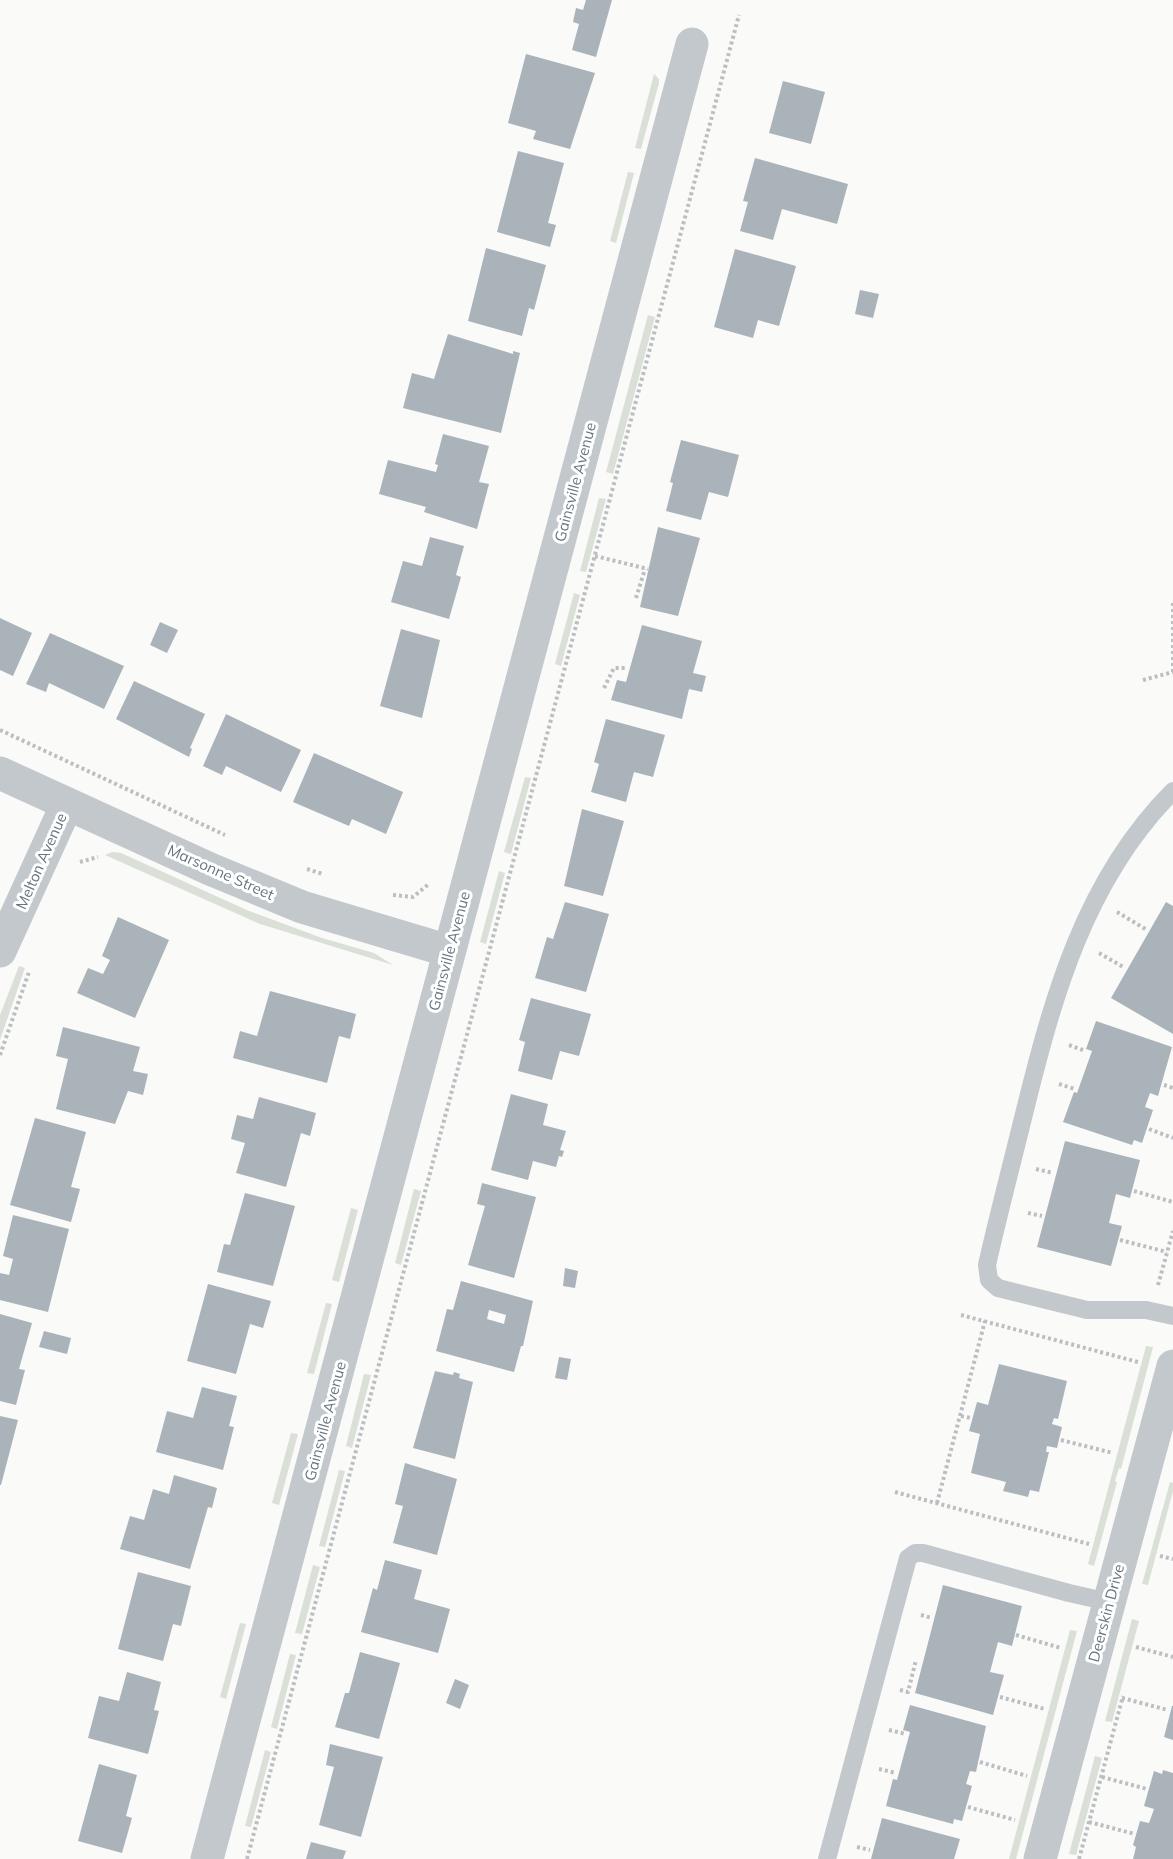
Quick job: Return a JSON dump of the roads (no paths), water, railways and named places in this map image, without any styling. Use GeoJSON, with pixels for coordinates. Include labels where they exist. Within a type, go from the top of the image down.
{"type":"FeatureCollection","features":[{"type":"Feature","properties":{"kind":"street","name":"Gainsville Avenue"},"geometry":{"type":"LineString","coordinates":[[207,1859],[692,44]]}},
{"type":"Feature","properties":{"kind":"street","name":"Marsonne Street"},"geometry":{"type":"LineString","coordinates":[[0,772],[210,869],[302,907],[449,951]]}},
{"type":"Feature","properties":{"kind":"street","name":"Melton Avenue"},"geometry":{"type":"LineString","coordinates":[[0,951],[67,804]]}},
{"type":"Feature","properties":{"kind":"street","name":"Deerskin Drive"},"geometry":{"type":"LineString","coordinates":[[1040,1859],[1173,1366]]}},
{"type":"Feature","properties":{"kind":"lane"},"geometry":{"type":"LineString","coordinates":[[1173,791],[1153,812],[1111,870],[1094,899],[1060,978],[987,1265],[989,1280],[998,1288],[1087,1310],[1146,1310],[1173,1316]]}},
{"type":"Feature","properties":{"kind":"lane"},"geometry":{"type":"LineString","coordinates":[[827,1859],[908,1558],[915,1553],[923,1553],[1109,1602]]}}]}
